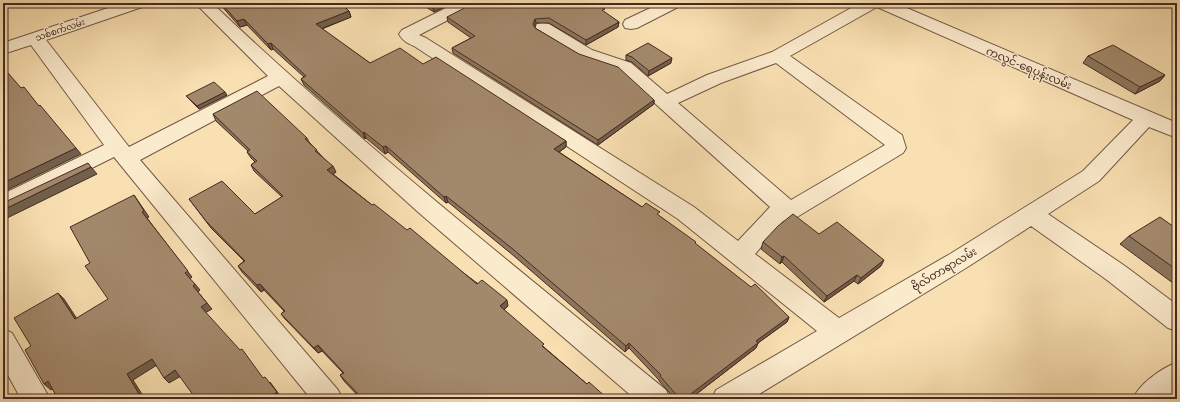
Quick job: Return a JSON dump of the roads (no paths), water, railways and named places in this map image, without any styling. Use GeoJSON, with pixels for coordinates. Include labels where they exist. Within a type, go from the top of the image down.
{"type":"FeatureCollection","features":[{"type":"Feature","properties":{"kind":"street","name":"သစ်စက်လမ်း"},"geometry":{"type":"LineString","coordinates":[[3,49],[139,3]]}},
{"type":"Feature","properties":{"kind":"street"},"geometry":{"type":"LineString","coordinates":[[203,3],[250,50],[400,183],[656,399]]}},
{"type":"Feature","properties":{"kind":"street"},"geometry":{"type":"LineString","coordinates":[[469,3],[408,34],[410,38],[420,42],[686,212],[837,332]]}},
{"type":"Feature","properties":{"kind":"street"},"geometry":{"type":"LineString","coordinates":[[631,24],[674,3]]}},
{"type":"Feature","properties":{"kind":"street"},"geometry":{"type":"LineString","coordinates":[[665,102],[714,79],[778,56],[872,3]]}},
{"type":"Feature","properties":{"kind":"street","name":"ကလွင်-ရေပုန်းလမ်း"},"geometry":{"type":"LineString","coordinates":[[881,3],[1177,131]]}},
{"type":"Feature","properties":{"kind":"street"},"geometry":{"type":"LineString","coordinates":[[542,28],[586,54],[625,67],[788,211]]}},
{"type":"Feature","properties":{"kind":"street"},"geometry":{"type":"LineString","coordinates":[[35,38],[122,152],[328,399]]}},
{"type":"Feature","properties":{"kind":"street"},"geometry":{"type":"LineString","coordinates":[[739,255],[776,214],[788,211],[896,148],[895,140],[778,56]]}},
{"type":"Feature","properties":{"kind":"street"},"geometry":{"type":"LineString","coordinates":[[3,204],[122,152],[281,77]]}},
{"type":"Feature","properties":{"kind":"street","name":"ဗိုလ်တာရာလမ်း"},"geometry":{"type":"LineString","coordinates":[[726,399],[958,261],[1091,176],[1146,118]]}},
{"type":"Feature","properties":{"kind":"street"},"geometry":{"type":"LineString","coordinates":[[1031,214],[1116,273],[1177,320]]}},
{"type":"Feature","properties":{"kind":"street"},"geometry":{"type":"LineString","coordinates":[[3,341],[36,399]]}},
{"type":"Feature","properties":{"kind":"street"},"geometry":{"type":"LineString","coordinates":[[1146,399],[1177,375]]}}]}
